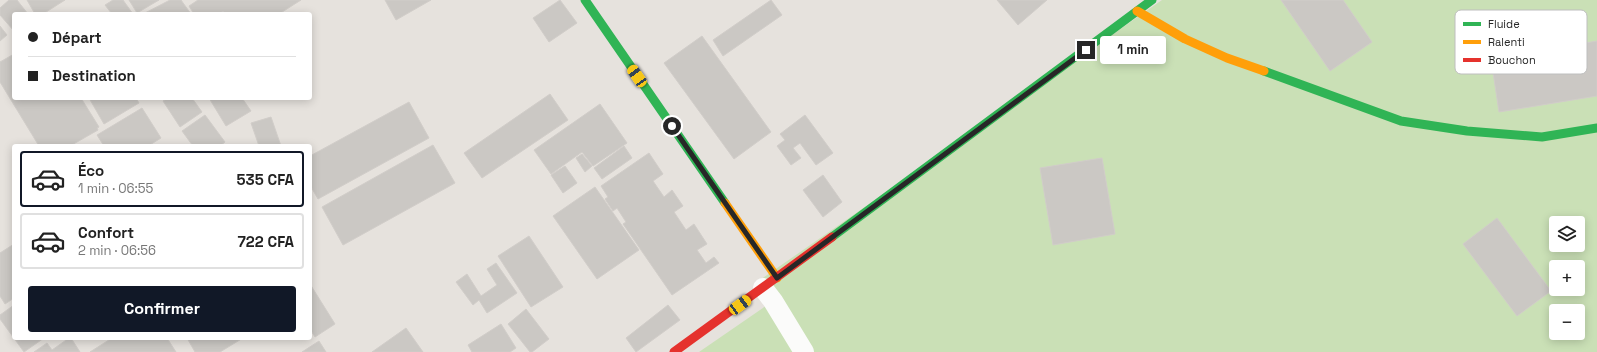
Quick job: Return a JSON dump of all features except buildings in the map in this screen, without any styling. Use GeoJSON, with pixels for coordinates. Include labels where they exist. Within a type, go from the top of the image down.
{"type":"FeatureCollection","features":[{"type":"Feature","properties":{"kind":"street"},"geometry":{"type":"LineString","coordinates":[[585,0],[770,283]]}},
{"type":"Feature","properties":{"kind":"street"},"geometry":{"type":"LineString","coordinates":[[674,352],[770,283],[1152,0]]}},
{"type":"Feature","properties":{"kind":"street"},"geometry":{"type":"LineString","coordinates":[[1137,11],[1185,39],[1227,58],[1401,121],[1467,131],[1542,137],[1597,128]]}},
{"type":"Feature","properties":{"kind":"lane"},"geometry":{"type":"LineString","coordinates":[[770,283],[773,301],[804,352]]}},
{"type":"Feature","properties":{"kind":"green space"},"geometry":{"type":"Polygon","coordinates":[[[1162,0],[1597,0],[1597,352],[699,352],[773,301],[760,280],[1162,0]]]}},
{"type":"Feature","properties":{"kind":"traffic: fast"},"geometry":{"type":"LineString","coordinates":[[585,0],[725,203]]}},
{"type":"Feature","properties":{"kind":"traffic: fast"},"geometry":{"type":"LineString","coordinates":[[832,237],[1152,0]]}},
{"type":"Feature","properties":{"kind":"traffic: fast"},"geometry":{"type":"LineString","coordinates":[[1264,71],[1401,121],[1467,131],[1542,137],[1597,128]]}},
{"type":"Feature","properties":{"kind":"traffic: slow"},"geometry":{"type":"LineString","coordinates":[[1137,11],[1185,39],[1227,58],[1264,71]]}},
{"type":"Feature","properties":{"kind":"traffic: slow"},"geometry":{"type":"LineString","coordinates":[[725,203],[777,278]]}},
{"type":"Feature","properties":{"kind":"traffic: jam"},"geometry":{"type":"LineString","coordinates":[[674,352],[832,237]]}},
{"type":"Feature","properties":{"kind":"route"},"geometry":{"type":"LineString","coordinates":[[672,126],[777,278],[1086,50]]}}]}
